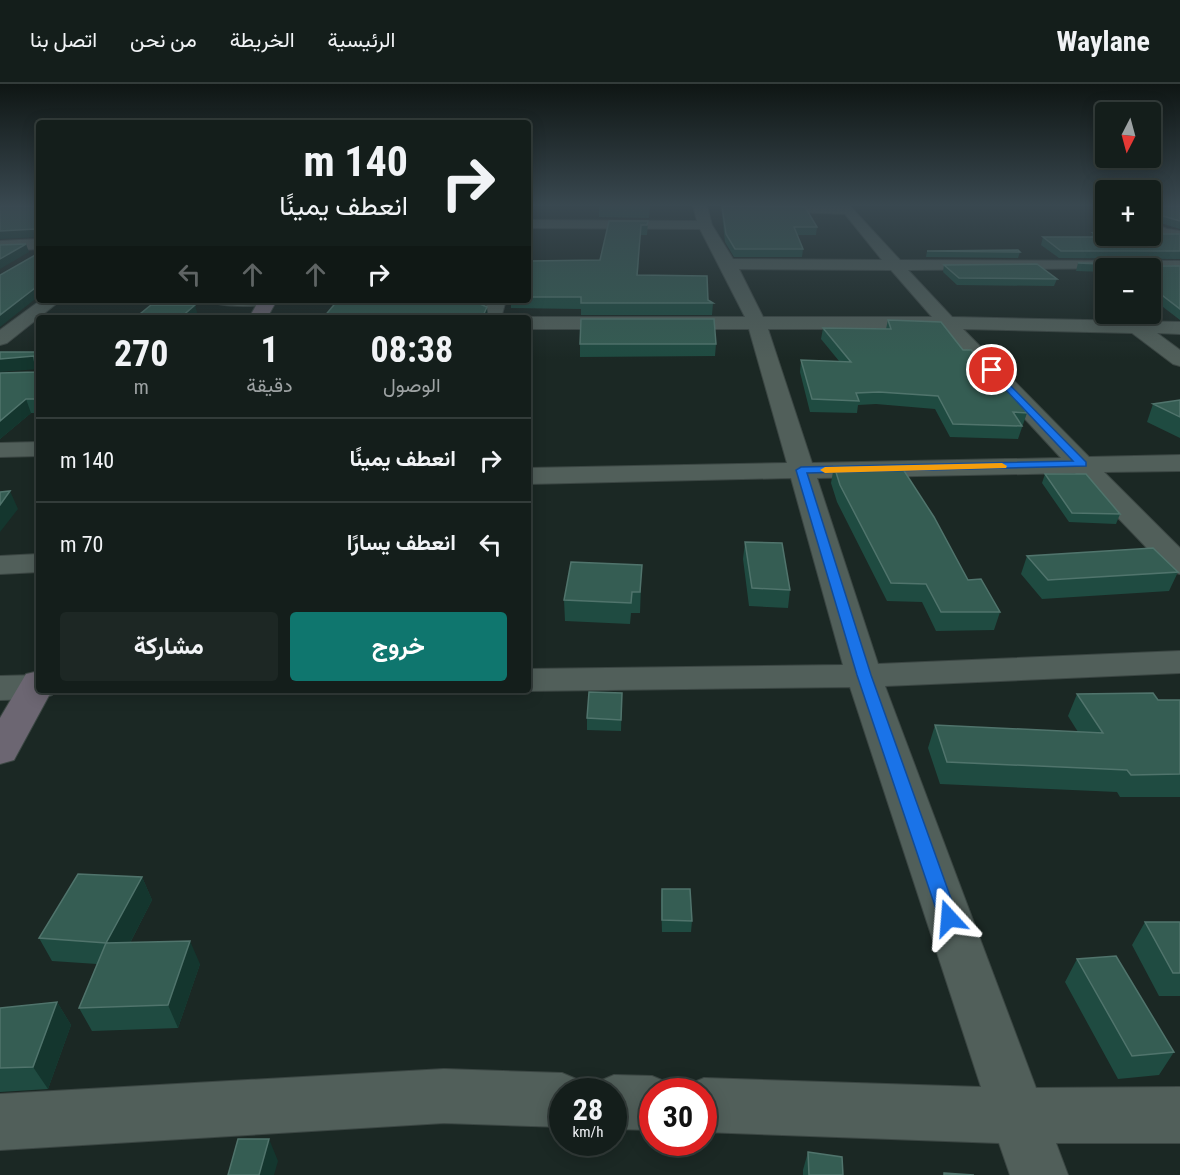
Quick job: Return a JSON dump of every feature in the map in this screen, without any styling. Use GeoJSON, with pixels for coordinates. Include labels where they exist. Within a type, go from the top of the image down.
{"type":"FeatureCollection","features":[{"type":"Feature","properties":{"kind":"main road"},"geometry":{"type":"LineString","coordinates":[[0,750],[36,689]]}},
{"type":"Feature","properties":{"kind":"street"},"geometry":{"type":"LineString","coordinates":[[724,257],[756,321],[864,675],[1039,1175]]}},
{"type":"Feature","properties":{"kind":"street"},"geometry":{"type":"LineString","coordinates":[[887,257],[947,323],[1180,565]]}},
{"type":"Feature","properties":{"kind":"street"},"geometry":{"type":"LineString","coordinates":[[728,264],[891,262],[1180,266]]}},
{"type":"Feature","properties":{"kind":"street"},"geometry":{"type":"LineString","coordinates":[[20,299],[36,299]]}},
{"type":"Feature","properties":{"kind":"street"},"geometry":{"type":"LineString","coordinates":[[0,339],[48,303]]}},
{"type":"Feature","properties":{"kind":"street"},"geometry":{"type":"LineString","coordinates":[[531,323],[756,321],[1180,328]]}},
{"type":"Feature","properties":{"kind":"street"},"geometry":{"type":"LineString","coordinates":[[1135,326],[1180,360]]}},
{"type":"Feature","properties":{"kind":"street"},"geometry":{"type":"LineString","coordinates":[[0,450],[36,449]]}},
{"type":"Feature","properties":{"kind":"street"},"geometry":{"type":"LineString","coordinates":[[531,476],[1180,463]]}},
{"type":"Feature","properties":{"kind":"street"},"geometry":{"type":"LineString","coordinates":[[0,565],[36,563]]}},
{"type":"Feature","properties":{"kind":"street"},"geometry":{"type":"LineString","coordinates":[[531,680],[864,675],[1180,662]]}},
{"type":"Feature","properties":{"kind":"street"},"geometry":{"type":"LineString","coordinates":[[0,688],[36,686]]}},
{"type":"Feature","properties":{"kind":"street"},"geometry":{"type":"LineString","coordinates":[[0,1122],[444,1096],[549,1100]]}},
{"type":"Feature","properties":{"kind":"street"},"geometry":{"type":"LineString","coordinates":[[717,1105],[1018,1116],[1180,1115]]}},
{"type":"Feature","properties":{"kind":"building"},"geometry":{"type":"Polygon","coordinates":[[[32,257],[36,257],[36,287],[0,315],[0,275],[32,257]]]}},
{"type":"Feature","properties":{"kind":"building"},"geometry":{"type":"Polygon","coordinates":[[[601,257],[638,257],[637,275],[707,276],[708,300],[713,303],[581,303],[581,297],[531,297],[531,261],[600,260],[601,257]]]}},
{"type":"Feature","properties":{"kind":"building"},"geometry":{"type":"Polygon","coordinates":[[[1037,264],[1057,279],[959,278],[944,265],[1037,264]]]}},
{"type":"Feature","properties":{"kind":"building"},"geometry":{"type":"Polygon","coordinates":[[[1161,266],[1180,266],[1180,309],[1161,294],[1161,266]]]}},
{"type":"Feature","properties":{"kind":"building"},"geometry":{"type":"Polygon","coordinates":[[[336,303],[480,303],[487,307],[483,315],[326,315],[336,303]]]}},
{"type":"Feature","properties":{"kind":"building"},"geometry":{"type":"Polygon","coordinates":[[[151,305],[195,305],[183,315],[139,315],[151,305]]]}},
{"type":"Feature","properties":{"kind":"building"},"geometry":{"type":"Polygon","coordinates":[[[581,319],[714,319],[716,344],[580,344],[581,319]]]}},
{"type":"Feature","properties":{"kind":"building"},"geometry":{"type":"Polygon","coordinates":[[[888,320],[941,322],[963,350],[971,350],[1010,389],[1027,413],[1013,412],[1022,426],[953,424],[938,396],[879,392],[856,393],[859,401],[812,399],[801,360],[851,362],[823,328],[891,329],[888,320]]]}},
{"type":"Feature","properties":{"kind":"building"},"geometry":{"type":"Polygon","coordinates":[[[0,352],[36,352],[36,372],[34,356],[0,359],[0,352]]]}},
{"type":"Feature","properties":{"kind":"building"},"geometry":{"type":"Polygon","coordinates":[[[36,372],[36,399],[26,399],[0,421],[0,373],[36,372]]]}},
{"type":"Feature","properties":{"kind":"building"},"geometry":{"type":"Polygon","coordinates":[[[1180,400],[1180,417],[1153,404],[1180,400]]]}},
{"type":"Feature","properties":{"kind":"building"},"geometry":{"type":"Polygon","coordinates":[[[834,466],[901,466],[934,517],[968,580],[981,579],[1000,612],[941,612],[926,584],[891,583],[840,485],[834,466]]]}},
{"type":"Feature","properties":{"kind":"building"},"geometry":{"type":"Polygon","coordinates":[[[1045,474],[1086,474],[1120,514],[1072,513],[1045,474]]]}},
{"type":"Feature","properties":{"kind":"building"},"geometry":{"type":"Polygon","coordinates":[[[10,491],[0,505],[0,492],[10,491]]]}},
{"type":"Feature","properties":{"kind":"building"},"geometry":{"type":"Polygon","coordinates":[[[745,542],[782,543],[790,590],[752,588],[745,542]]]}},
{"type":"Feature","properties":{"kind":"building"},"geometry":{"type":"Polygon","coordinates":[[[1153,548],[1178,572],[1048,580],[1027,556],[1153,548]]]}},
{"type":"Feature","properties":{"kind":"building"},"geometry":{"type":"Polygon","coordinates":[[[571,562],[642,565],[640,592],[632,592],[631,603],[564,600],[571,562]]]}},
{"type":"Feature","properties":{"kind":"building"},"geometry":{"type":"Polygon","coordinates":[[[589,692],[622,693],[621,720],[587,718],[589,692]]]}},
{"type":"Feature","properties":{"kind":"building"},"geometry":{"type":"Polygon","coordinates":[[[1153,693],[1158,700],[1180,700],[1180,774],[1131,775],[1127,770],[947,762],[935,725],[1103,733],[1077,694],[1153,693]]]}},
{"type":"Feature","properties":{"kind":"building"},"geometry":{"type":"Polygon","coordinates":[[[78,874],[142,877],[106,943],[39,938],[78,874]]]}},
{"type":"Feature","properties":{"kind":"building"},"geometry":{"type":"Polygon","coordinates":[[[662,889],[690,889],[692,921],[662,920],[662,889]]]}},
{"type":"Feature","properties":{"kind":"building"},"geometry":{"type":"Polygon","coordinates":[[[1145,922],[1180,922],[1180,973],[1173,973],[1145,922]]]}},
{"type":"Feature","properties":{"kind":"building"},"geometry":{"type":"Polygon","coordinates":[[[190,941],[168,1005],[79,1008],[106,943],[190,941]]]}},
{"type":"Feature","properties":{"kind":"building"},"geometry":{"type":"Polygon","coordinates":[[[1116,956],[1174,1052],[1132,1056],[1077,959],[1116,956]]]}},
{"type":"Feature","properties":{"kind":"building"},"geometry":{"type":"Polygon","coordinates":[[[57,1002],[33,1067],[0,1068],[0,1008],[57,1002]]]}},
{"type":"Feature","properties":{"kind":"building"},"geometry":{"type":"Polygon","coordinates":[[[238,1139],[269,1139],[259,1175],[228,1175],[238,1139]]]}},
{"type":"Feature","properties":{"kind":"building"},"geometry":{"type":"Polygon","coordinates":[[[808,1152],[842,1157],[843,1175],[809,1175],[808,1152]]]}},
{"type":"Feature","properties":{"kind":"building"},"geometry":{"type":"Polygon","coordinates":[[[944,1173],[974,1175],[944,1175],[944,1173]]]}},
{"type":"Feature","properties":{"kind":"slow traffic"},"geometry":{"type":"LineString","coordinates":[[825,470],[1002,466]]}},
{"type":"Feature","properties":{"kind":"route"},"geometry":{"type":"LineString","coordinates":[[949,918],[864,675],[801,470],[1082,464],[992,370]]}}]}
